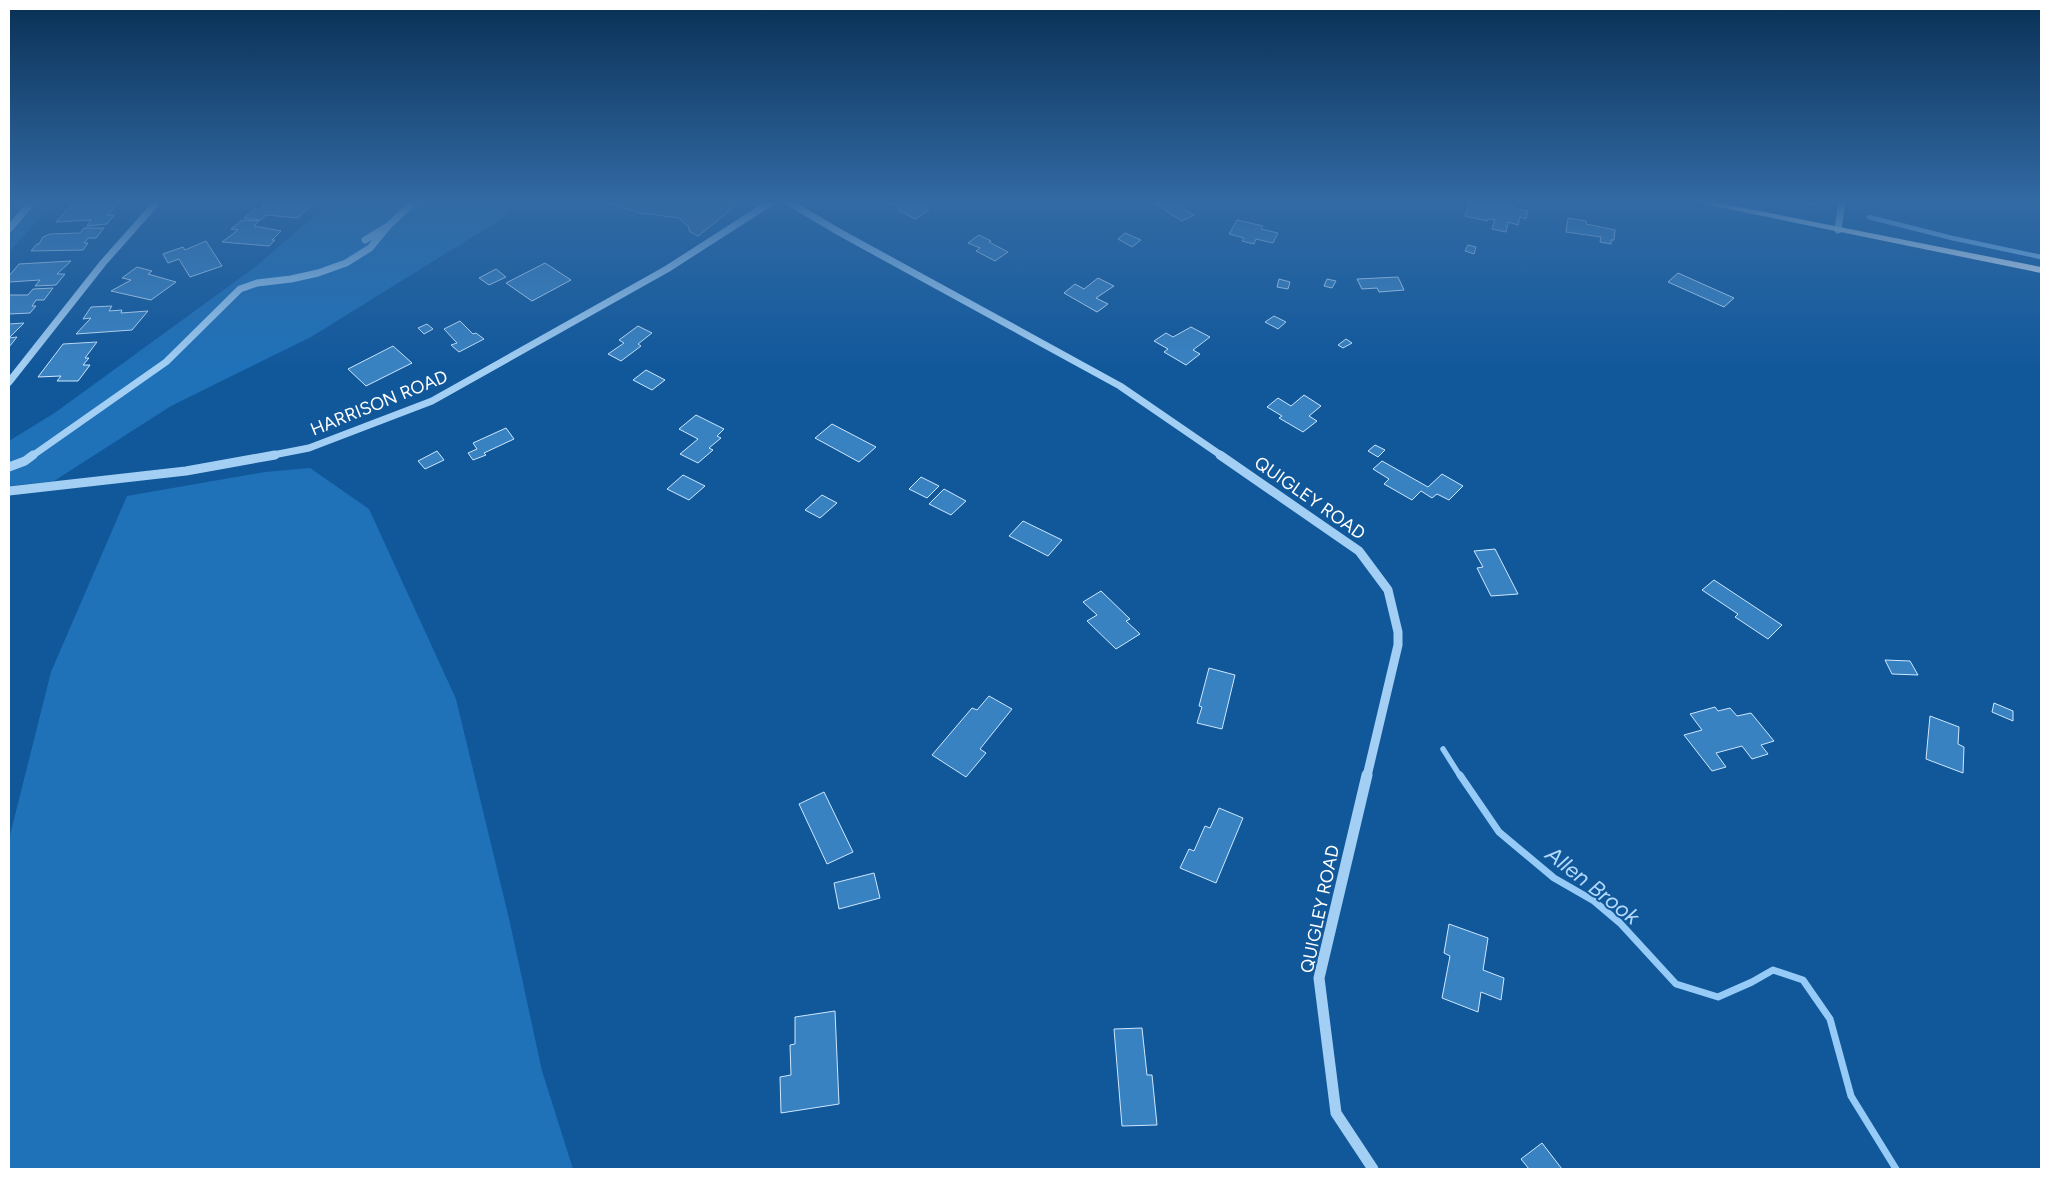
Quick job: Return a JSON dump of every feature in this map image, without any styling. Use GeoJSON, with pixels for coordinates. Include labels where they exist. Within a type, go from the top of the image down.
{"type":"FeatureCollection","features":[{"type":"Feature","properties":{"kind":"main road"},"geometry":{"type":"LineString","coordinates":[[1970,256],[2041,270]]}},
{"type":"Feature","properties":{"kind":"street"},"geometry":{"type":"LineString","coordinates":[[9,382],[109,256]]}},
{"type":"Feature","properties":{"kind":"street"},"geometry":{"type":"LineString","coordinates":[[9,467],[25,461],[166,362],[187,344],[236,292],[253,283],[298,278],[328,270],[356,256]]}},
{"type":"Feature","properties":{"kind":"street","name":"HARRISON ROAD"},"geometry":{"type":"LineString","coordinates":[[9,491],[186,471],[309,448],[432,401],[688,256]]}},
{"type":"Feature","properties":{"kind":"street","name":"QUIGLEY ROAD"},"geometry":{"type":"LineString","coordinates":[[882,256],[1120,386],[1359,551],[1388,590],[1398,632],[1398,645],[1319,978],[1336,1113],[1373,1169]]}},
{"type":"Feature","properties":{"kind":"shaded area"},"geometry":{"type":"Polygon","coordinates":[[[268,256],[442,256],[311,337],[171,406],[54,481],[9,486],[9,441],[56,412],[268,256]]]}},
{"type":"Feature","properties":{"kind":"shaded area"},"geometry":{"type":"Polygon","coordinates":[[[310,468],[369,509],[456,699],[510,923],[542,1071],[573,1169],[9,1169],[9,839],[51,672],[127,496],[265,472],[310,468]]]}},
{"type":"Feature","properties":{"kind":"building"},"geometry":{"type":"Polygon","coordinates":[[[164,256],[216,256],[222,266],[190,277],[179,259],[168,263],[164,256]]]}},
{"type":"Feature","properties":{"kind":"building"},"geometry":{"type":"Polygon","coordinates":[[[985,256],[1002,256],[995,261],[985,256]]]}},
{"type":"Feature","properties":{"kind":"building"},"geometry":{"type":"Polygon","coordinates":[[[71,261],[57,274],[65,274],[56,285],[35,286],[40,280],[9,282],[9,276],[19,264],[71,261]]]}},
{"type":"Feature","properties":{"kind":"building"},"geometry":{"type":"Polygon","coordinates":[[[545,263],[571,280],[532,301],[506,283],[545,263]]]}},
{"type":"Feature","properties":{"kind":"building"},"geometry":{"type":"Polygon","coordinates":[[[137,267],[152,271],[148,274],[176,282],[151,300],[111,291],[131,280],[122,278],[137,267]]]}},
{"type":"Feature","properties":{"kind":"building"},"geometry":{"type":"Polygon","coordinates":[[[496,269],[506,277],[489,285],[479,278],[496,269]]]}},
{"type":"Feature","properties":{"kind":"building"},"geometry":{"type":"Polygon","coordinates":[[[1678,273],[1734,298],[1724,307],[1668,282],[1678,273]]]}},
{"type":"Feature","properties":{"kind":"building"},"geometry":{"type":"Polygon","coordinates":[[[1398,277],[1404,290],[1379,292],[1377,288],[1362,289],[1357,279],[1398,277]]]}},
{"type":"Feature","properties":{"kind":"building"},"geometry":{"type":"Polygon","coordinates":[[[1098,278],[1114,286],[1096,298],[1108,304],[1097,312],[1064,293],[1075,284],[1084,289],[1098,278]]]}},
{"type":"Feature","properties":{"kind":"building"},"geometry":{"type":"Polygon","coordinates":[[[1279,279],[1290,282],[1288,289],[1277,287],[1279,279]]]}},
{"type":"Feature","properties":{"kind":"building"},"geometry":{"type":"Polygon","coordinates":[[[1327,279],[1336,281],[1332,288],[1324,286],[1327,279]]]}},
{"type":"Feature","properties":{"kind":"building"},"geometry":{"type":"Polygon","coordinates":[[[53,288],[44,300],[36,300],[32,306],[36,306],[30,313],[9,314],[9,295],[28,295],[33,289],[53,288]]]}},
{"type":"Feature","properties":{"kind":"building"},"geometry":{"type":"Polygon","coordinates":[[[112,306],[109,311],[122,310],[121,313],[148,311],[132,330],[76,334],[91,318],[83,319],[91,307],[112,306]]]}},
{"type":"Feature","properties":{"kind":"building"},"geometry":{"type":"Polygon","coordinates":[[[1274,316],[1286,322],[1278,329],[1265,322],[1274,316]]]}},
{"type":"Feature","properties":{"kind":"building"},"geometry":{"type":"Polygon","coordinates":[[[460,321],[473,334],[476,333],[484,339],[459,352],[451,345],[457,343],[444,329],[460,321]]]}},
{"type":"Feature","properties":{"kind":"building"},"geometry":{"type":"Polygon","coordinates":[[[24,323],[9,338],[9,324],[24,323]]]}},
{"type":"Feature","properties":{"kind":"building"},"geometry":{"type":"Polygon","coordinates":[[[427,324],[433,329],[424,334],[418,328],[427,324]]]}},
{"type":"Feature","properties":{"kind":"building"},"geometry":{"type":"Polygon","coordinates":[[[638,326],[652,333],[638,344],[641,346],[621,361],[608,354],[624,343],[619,340],[638,326]]]}},
{"type":"Feature","properties":{"kind":"building"},"geometry":{"type":"Polygon","coordinates":[[[1191,327],[1210,337],[1193,350],[1200,354],[1186,365],[1164,352],[1168,349],[1154,341],[1166,333],[1173,337],[1191,327]]]}},
{"type":"Feature","properties":{"kind":"building"},"geometry":{"type":"Polygon","coordinates":[[[17,337],[9,347],[9,338],[17,337]]]}},
{"type":"Feature","properties":{"kind":"building"},"geometry":{"type":"Polygon","coordinates":[[[1346,339],[1352,343],[1343,348],[1338,345],[1346,339]]]}},
{"type":"Feature","properties":{"kind":"building"},"geometry":{"type":"Polygon","coordinates":[[[97,342],[85,358],[89,358],[83,365],[90,365],[78,381],[57,381],[61,376],[38,377],[63,344],[97,342]]]}},
{"type":"Feature","properties":{"kind":"building"},"geometry":{"type":"Polygon","coordinates":[[[393,346],[412,363],[366,386],[348,369],[393,346]]]}},
{"type":"Feature","properties":{"kind":"building"},"geometry":{"type":"Polygon","coordinates":[[[646,370],[665,380],[652,390],[633,380],[646,370]]]}},
{"type":"Feature","properties":{"kind":"building"},"geometry":{"type":"Polygon","coordinates":[[[1304,395],[1321,406],[1309,416],[1317,421],[1303,432],[1279,418],[1282,416],[1267,407],[1278,398],[1291,406],[1304,395]]]}},
{"type":"Feature","properties":{"kind":"building"},"geometry":{"type":"Polygon","coordinates":[[[696,415],[724,429],[717,436],[721,438],[709,448],[713,450],[698,463],[680,454],[698,439],[679,429],[696,415]]]}},
{"type":"Feature","properties":{"kind":"building"},"geometry":{"type":"Polygon","coordinates":[[[832,424],[876,447],[859,462],[815,438],[832,424]]]}},
{"type":"Feature","properties":{"kind":"building"},"geometry":{"type":"Polygon","coordinates":[[[506,428],[514,439],[473,460],[468,453],[477,449],[473,443],[506,428]]]}},
{"type":"Feature","properties":{"kind":"building"},"geometry":{"type":"Polygon","coordinates":[[[1375,445],[1385,450],[1378,457],[1368,451],[1375,445]]]}},
{"type":"Feature","properties":{"kind":"building"},"geometry":{"type":"Polygon","coordinates":[[[437,451],[444,460],[425,469],[418,461],[437,451]]]}},
{"type":"Feature","properties":{"kind":"building"},"geometry":{"type":"Polygon","coordinates":[[[1382,461],[1428,487],[1442,474],[1463,486],[1449,500],[1437,494],[1432,498],[1421,491],[1412,500],[1384,484],[1389,479],[1373,469],[1382,461]]]}},
{"type":"Feature","properties":{"kind":"building"},"geometry":{"type":"Polygon","coordinates":[[[683,475],[705,486],[689,500],[667,489],[683,475]]]}},
{"type":"Feature","properties":{"kind":"building"},"geometry":{"type":"Polygon","coordinates":[[[921,477],[939,486],[927,498],[909,489],[921,477]]]}},
{"type":"Feature","properties":{"kind":"building"},"geometry":{"type":"Polygon","coordinates":[[[944,489],[966,501],[951,515],[929,504],[944,489]]]}},
{"type":"Feature","properties":{"kind":"building"},"geometry":{"type":"Polygon","coordinates":[[[822,495],[837,503],[820,518],[805,510],[822,495]]]}},
{"type":"Feature","properties":{"kind":"building"},"geometry":{"type":"Polygon","coordinates":[[[1023,521],[1062,540],[1048,556],[1009,536],[1023,521]]]}},
{"type":"Feature","properties":{"kind":"building"},"geometry":{"type":"Polygon","coordinates":[[[1495,549],[1518,594],[1491,596],[1477,568],[1483,567],[1474,551],[1495,549]]]}},
{"type":"Feature","properties":{"kind":"building"},"geometry":{"type":"Polygon","coordinates":[[[1714,580],[1782,625],[1768,639],[1735,617],[1738,614],[1702,590],[1714,580]]]}},
{"type":"Feature","properties":{"kind":"building"},"geometry":{"type":"Polygon","coordinates":[[[1101,591],[1130,619],[1126,621],[1140,634],[1116,649],[1087,621],[1097,615],[1083,602],[1101,591]]]}},
{"type":"Feature","properties":{"kind":"building"},"geometry":{"type":"Polygon","coordinates":[[[1885,660],[1910,661],[1918,675],[1892,674],[1885,660]]]}},
{"type":"Feature","properties":{"kind":"building"},"geometry":{"type":"Polygon","coordinates":[[[1209,668],[1235,675],[1222,729],[1197,723],[1202,707],[1199,706],[1209,668]]]}},
{"type":"Feature","properties":{"kind":"building"},"geometry":{"type":"Polygon","coordinates":[[[989,696],[1012,709],[980,749],[986,753],[966,777],[932,755],[972,708],[977,710],[989,696]]]}},
{"type":"Feature","properties":{"kind":"building"},"geometry":{"type":"Polygon","coordinates":[[[1994,703],[2013,711],[2013,721],[1992,712],[1994,703]]]}},
{"type":"Feature","properties":{"kind":"building"},"geometry":{"type":"Polygon","coordinates":[[[1715,707],[1718,711],[1730,708],[1737,716],[1751,713],[1774,741],[1761,745],[1768,754],[1752,759],[1742,746],[1716,753],[1726,767],[1712,771],[1684,735],[1702,730],[1690,714],[1715,707]]]}},
{"type":"Feature","properties":{"kind":"building"},"geometry":{"type":"Polygon","coordinates":[[[1930,716],[1959,727],[1958,744],[1964,747],[1963,773],[1926,759],[1930,716]]]}},
{"type":"Feature","properties":{"kind":"building"},"geometry":{"type":"Polygon","coordinates":[[[824,792],[853,852],[827,864],[799,804],[824,792]]]}},
{"type":"Feature","properties":{"kind":"building"},"geometry":{"type":"Polygon","coordinates":[[[1219,808],[1243,818],[1216,883],[1180,868],[1189,849],[1194,851],[1205,826],[1210,828],[1219,808]]]}},
{"type":"Feature","properties":{"kind":"building"},"geometry":{"type":"Polygon","coordinates":[[[874,873],[880,898],[839,909],[834,883],[874,873]]]}},
{"type":"Feature","properties":{"kind":"building"},"geometry":{"type":"Polygon","coordinates":[[[1449,924],[1488,938],[1483,970],[1504,978],[1501,1000],[1481,992],[1478,1012],[1442,998],[1450,956],[1444,953],[1449,924]]]}},
{"type":"Feature","properties":{"kind":"building"},"geometry":{"type":"Polygon","coordinates":[[[835,1011],[839,1104],[781,1113],[780,1077],[791,1075],[790,1045],[795,1044],[795,1017],[835,1011]]]}},
{"type":"Feature","properties":{"kind":"building"},"geometry":{"type":"Polygon","coordinates":[[[1142,1028],[1147,1075],[1152,1075],[1157,1125],[1122,1126],[1114,1029],[1142,1028]]]}},
{"type":"Feature","properties":{"kind":"building"},"geometry":{"type":"Polygon","coordinates":[[[1542,1143],[1562,1169],[1529,1169],[1521,1159],[1542,1143]]]}},
{"type":"Feature","properties":{"kind":"waterway"},"geometry":{"type":"LineString","coordinates":[[2036,256],[2041,257]]}},
{"type":"Feature","properties":{"kind":"waterway","name":"Allen Brook"},"geometry":{"type":"LineString","coordinates":[[1443,749],[1460,776]]}},
{"type":"Feature","properties":{"kind":"waterway","name":"Allen Brook"},"geometry":{"type":"LineString","coordinates":[[1460,775],[1499,832],[1554,878],[1594,901],[1620,923],[1676,984],[1718,997],[1752,982],[1773,970],[1803,980],[1830,1019],[1851,1096],[1896,1169]]}}]}
